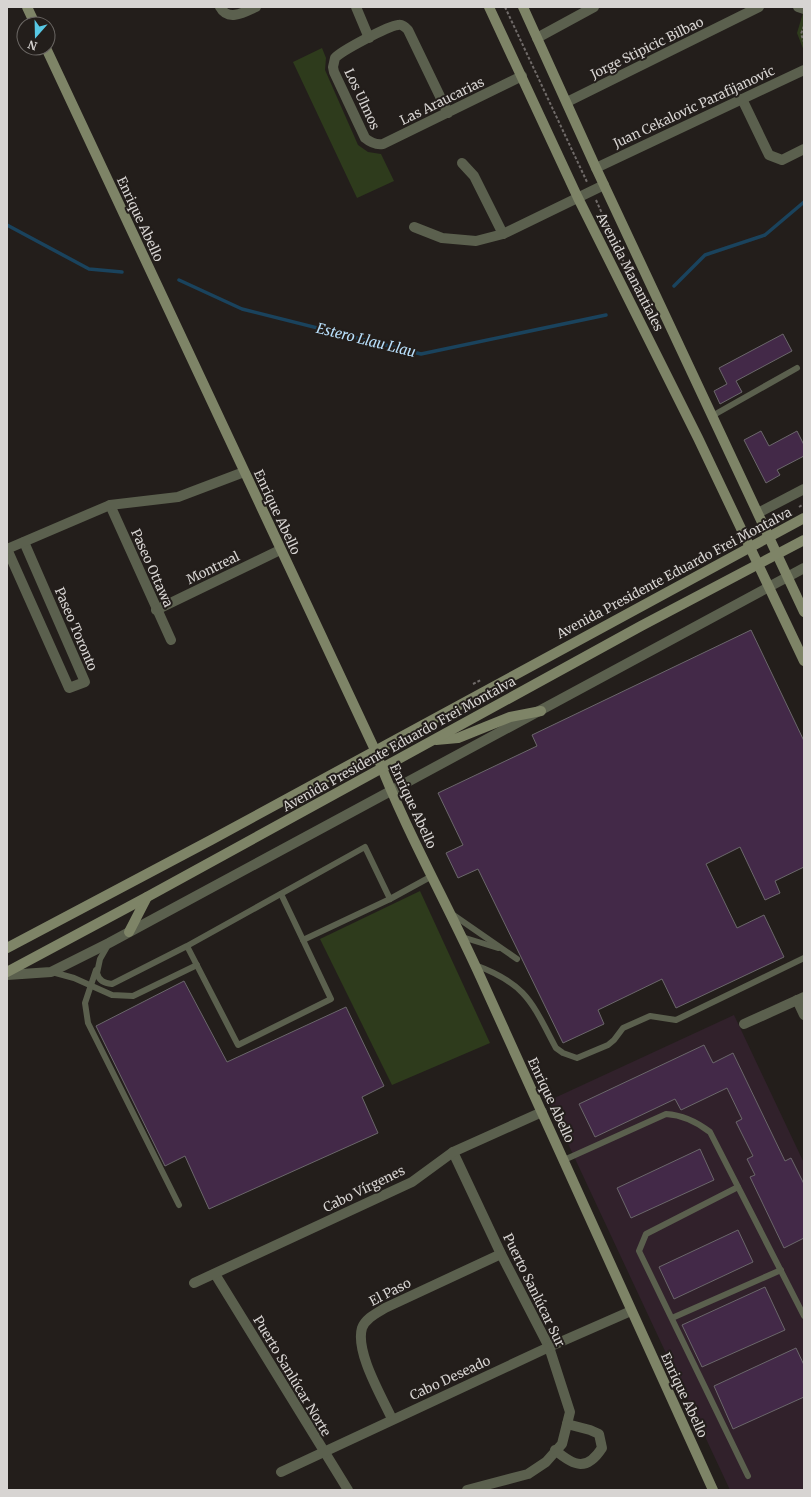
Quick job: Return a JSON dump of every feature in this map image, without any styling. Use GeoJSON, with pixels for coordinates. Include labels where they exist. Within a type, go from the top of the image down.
{"type":"FeatureCollection","features":[{"type":"Feature","properties":{"kind":"main road","name":"Avenida Manantiales"},"geometry":{"type":"LineString","coordinates":[[489,7],[578,198],[649,339],[804,661]]}},
{"type":"Feature","properties":{"kind":"main road","name":"Avenida Manantiales"},"geometry":{"type":"LineString","coordinates":[[523,7],[596,168],[804,612]]}},
{"type":"Feature","properties":{"kind":"main road","name":"Enrique Abello"},"geometry":{"type":"LineString","coordinates":[[50,56],[375,750],[391,792],[475,965],[713,1490]]}},
{"type":"Feature","properties":{"kind":"main road","name":"Avenida Presidente Eduardo Frei Montalva"},"geometry":{"type":"LineString","coordinates":[[7,948],[804,518]]}},
{"type":"Feature","properties":{"kind":"main road","name":"Avenida Presidente Eduardo Frei Montalva"},"geometry":{"type":"LineString","coordinates":[[7,972],[147,897],[641,626],[804,540]]}},
{"type":"Feature","properties":{"kind":"main road"},"geometry":{"type":"LineString","coordinates":[[432,740],[458,738],[517,714],[541,711]]}},
{"type":"Feature","properties":{"kind":"main road"},"geometry":{"type":"LineString","coordinates":[[129,932],[147,897]]}},
{"type":"Feature","properties":{"kind":"street"},"geometry":{"type":"LineString","coordinates":[[220,7],[224,13],[231,16],[238,15],[256,7]]}},
{"type":"Feature","properties":{"kind":"street"},"geometry":{"type":"LineString","coordinates":[[356,7],[369,38],[400,24],[408,30],[448,113]]}},
{"type":"Feature","properties":{"kind":"street"},"geometry":{"type":"LineString","coordinates":[[537,38],[594,7]]}},
{"type":"Feature","properties":{"kind":"street","name":"Jorge Stipicic Bilbao"},"geometry":{"type":"LineString","coordinates":[[567,102],[759,7]]}},
{"type":"Feature","properties":{"kind":"street"},"geometry":{"type":"LineString","coordinates":[[798,7],[804,9]]}},
{"type":"Feature","properties":{"kind":"street","name":"Los Ulmos"},"geometry":{"type":"LineString","coordinates":[[369,38],[337,56],[333,62],[334,72],[365,138],[373,144]]}},
{"type":"Feature","properties":{"kind":"street","name":"Juan Cekalovic Parafijanovic"},"geometry":{"type":"LineString","coordinates":[[596,168],[804,70]]}},
{"type":"Feature","properties":{"kind":"street","name":"Las Araucarias"},"geometry":{"type":"LineString","coordinates":[[373,144],[383,144],[522,76]]}},
{"type":"Feature","properties":{"kind":"street"},"geometry":{"type":"LineString","coordinates":[[742,99],[769,155],[782,160],[804,149]]}},
{"type":"Feature","properties":{"kind":"street"},"geometry":{"type":"LineString","coordinates":[[462,163],[474,176],[503,234]]}},
{"type":"Feature","properties":{"kind":"street"},"geometry":{"type":"LineString","coordinates":[[414,227],[442,238],[476,241],[503,234],[604,185]]}},
{"type":"Feature","properties":{"kind":"street"},"geometry":{"type":"LineString","coordinates":[[7,549],[110,506],[178,497],[244,472]]}},
{"type":"Feature","properties":{"kind":"street"},"geometry":{"type":"LineString","coordinates":[[758,513],[804,488]]}},
{"type":"Feature","properties":{"kind":"street","name":"Paseo Ottawa"},"geometry":{"type":"LineString","coordinates":[[110,506],[156,610],[171,640]]}},
{"type":"Feature","properties":{"kind":"street","name":"Paseo Toronto"},"geometry":{"type":"LineString","coordinates":[[7,549],[69,688],[85,682],[24,542]]}},
{"type":"Feature","properties":{"kind":"street","name":"Montreal"},"geometry":{"type":"LineString","coordinates":[[156,610],[280,550]]}},
{"type":"Feature","properties":{"kind":"street"},"geometry":{"type":"LineString","coordinates":[[7,975],[51,972],[109,943],[804,568]]}},
{"type":"Feature","properties":{"kind":"street"},"geometry":{"type":"LineString","coordinates":[[744,1024],[801,998],[804,1015]]}},
{"type":"Feature","properties":{"kind":"street","name":"Cabo Vírgenes"},"geometry":{"type":"LineString","coordinates":[[194,1283],[412,1182],[454,1152],[542,1112]]}},
{"type":"Feature","properties":{"kind":"street","name":"Puerto Sanlúcar Sur"},"geometry":{"type":"LineString","coordinates":[[454,1152],[501,1254],[549,1346],[570,1412],[559,1447]]}},
{"type":"Feature","properties":{"kind":"street","name":"El Paso"},"geometry":{"type":"LineString","coordinates":[[392,1419],[364,1357],[361,1342],[362,1327],[370,1316],[385,1308],[501,1254]]}},
{"type":"Feature","properties":{"kind":"street","name":"Puerto Sanlúcar Norte"},"geometry":{"type":"LineString","coordinates":[[215,1274],[348,1490]]}},
{"type":"Feature","properties":{"kind":"street","name":"Cabo Deseado"},"geometry":{"type":"LineString","coordinates":[[281,1472],[549,1346],[631,1311]]}},
{"type":"Feature","properties":{"kind":"street"},"geometry":{"type":"LineString","coordinates":[[467,1490],[528,1474],[546,1462],[559,1447],[568,1461],[585,1464],[594,1460],[602,1448],[599,1434],[567,1424]]}},
{"type":"Feature","properties":{"kind":"lane"},"geometry":{"type":"LineString","coordinates":[[712,416],[797,368]]}},
{"type":"Feature","properties":{"kind":"lane"},"geometry":{"type":"LineString","coordinates":[[98,966],[97,973],[100,980],[105,984],[112,984],[187,946],[365,847],[390,899]]}},
{"type":"Feature","properties":{"kind":"lane"},"geometry":{"type":"LineString","coordinates":[[304,940],[390,899],[432,876]]}},
{"type":"Feature","properties":{"kind":"lane"},"geometry":{"type":"LineString","coordinates":[[187,946],[238,1045],[331,999],[281,894]]}},
{"type":"Feature","properties":{"kind":"lane"},"geometry":{"type":"LineString","coordinates":[[450,912],[517,959]]}},
{"type":"Feature","properties":{"kind":"lane"},"geometry":{"type":"LineString","coordinates":[[462,937],[505,950]]}},
{"type":"Feature","properties":{"kind":"lane"},"geometry":{"type":"LineString","coordinates":[[109,943],[98,966],[85,1003],[88,1023],[179,1205]]}},
{"type":"Feature","properties":{"kind":"lane"},"geometry":{"type":"LineString","coordinates":[[475,965],[505,977],[520,989],[530,1000],[556,1048],[562,1054],[577,1058],[608,1045],[623,1028],[643,1019],[657,1016],[676,1020],[804,958]]}},
{"type":"Feature","properties":{"kind":"lane"},"geometry":{"type":"LineString","coordinates":[[51,972],[65,974],[112,995],[133,996],[197,965]]}},
{"type":"Feature","properties":{"kind":"lane"},"geometry":{"type":"LineString","coordinates":[[564,1160],[666,1114],[675,1114],[698,1123],[710,1132],[804,1316]]}},
{"type":"Feature","properties":{"kind":"lane"},"geometry":{"type":"LineString","coordinates":[[738,1187],[646,1234],[639,1251],[748,1476]]}},
{"type":"Feature","properties":{"kind":"lane"},"geometry":{"type":"LineString","coordinates":[[672,1318],[781,1270]]}},
{"type":"Feature","properties":{"kind":"path"},"geometry":{"type":"LineString","coordinates":[[506,7],[610,229],[625,266]]}},
{"type":"Feature","properties":{"kind":"path"},"geometry":{"type":"LineString","coordinates":[[804,26],[801,34],[804,42]]}},
{"type":"Feature","properties":{"kind":"shaded area"},"geometry":{"type":"Polygon","coordinates":[[[734,1015],[804,1163],[804,1490],[730,1490],[548,1101],[734,1015]]]}},
{"type":"Feature","properties":{"kind":"green space"},"geometry":{"type":"Polygon","coordinates":[[[804,13],[804,51],[797,33],[804,13]]]}},
{"type":"Feature","properties":{"kind":"green space"},"geometry":{"type":"Polygon","coordinates":[[[322,48],[326,58],[325,70],[358,145],[368,152],[381,154],[394,181],[357,198],[293,62],[322,48]]]}},
{"type":"Feature","properties":{"kind":"green space"},"geometry":{"type":"Polygon","coordinates":[[[420,891],[490,1043],[392,1085],[320,939],[420,891]]]}},
{"type":"Feature","properties":{"kind":"building"},"geometry":{"type":"Polygon","coordinates":[[[783,334],[792,351],[736,381],[742,392],[720,404],[714,391],[727,384],[719,368],[783,334]]]}},
{"type":"Feature","properties":{"kind":"building"},"geometry":{"type":"Polygon","coordinates":[[[761,431],[769,446],[797,431],[804,445],[804,456],[777,470],[780,475],[766,483],[744,440],[761,431]]]}},
{"type":"Feature","properties":{"kind":"building"},"geometry":{"type":"Polygon","coordinates":[[[751,630],[804,741],[804,867],[775,881],[780,893],[765,900],[740,847],[706,864],[737,928],[764,915],[784,957],[676,1008],[662,979],[598,1010],[604,1024],[563,1043],[478,869],[458,878],[446,853],[463,845],[438,793],[537,746],[532,735],[751,630]]]}},
{"type":"Feature","properties":{"kind":"building"},"geometry":{"type":"Polygon","coordinates":[[[184,981],[227,1062],[346,1007],[384,1086],[362,1097],[378,1133],[209,1209],[185,1156],[165,1166],[96,1026],[184,981]]]}},
{"type":"Feature","properties":{"kind":"building"},"geometry":{"type":"Polygon","coordinates":[[[704,1045],[713,1063],[733,1053],[785,1161],[791,1158],[804,1184],[804,1238],[784,1248],[750,1177],[755,1175],[747,1159],[753,1156],[736,1122],[742,1119],[727,1088],[681,1110],[675,1099],[595,1137],[579,1104],[704,1045]]]}},
{"type":"Feature","properties":{"kind":"building"},"geometry":{"type":"Polygon","coordinates":[[[700,1149],[714,1180],[631,1218],[617,1188],[700,1149]]]}},
{"type":"Feature","properties":{"kind":"building"},"geometry":{"type":"Polygon","coordinates":[[[738,1230],[753,1262],[674,1299],[659,1267],[738,1230]]]}},
{"type":"Feature","properties":{"kind":"building"},"geometry":{"type":"Polygon","coordinates":[[[765,1287],[785,1330],[702,1367],[682,1325],[765,1287]]]}},
{"type":"Feature","properties":{"kind":"building"},"geometry":{"type":"Polygon","coordinates":[[[796,1348],[804,1365],[804,1397],[733,1429],[714,1386],[796,1348]]]}},
{"type":"Feature","properties":{"kind":"waterway","name":"Estero Llau Llau"},"geometry":{"type":"LineString","coordinates":[[674,286],[705,255],[765,235],[804,202]]}},
{"type":"Feature","properties":{"kind":"waterway","name":"Estero Llau Llau"},"geometry":{"type":"LineString","coordinates":[[7,225],[89,269],[122,272]]}},
{"type":"Feature","properties":{"kind":"waterway","name":"Estero Llau Llau"},"geometry":{"type":"LineString","coordinates":[[179,280],[242,309],[421,354],[606,315]]}}]}
